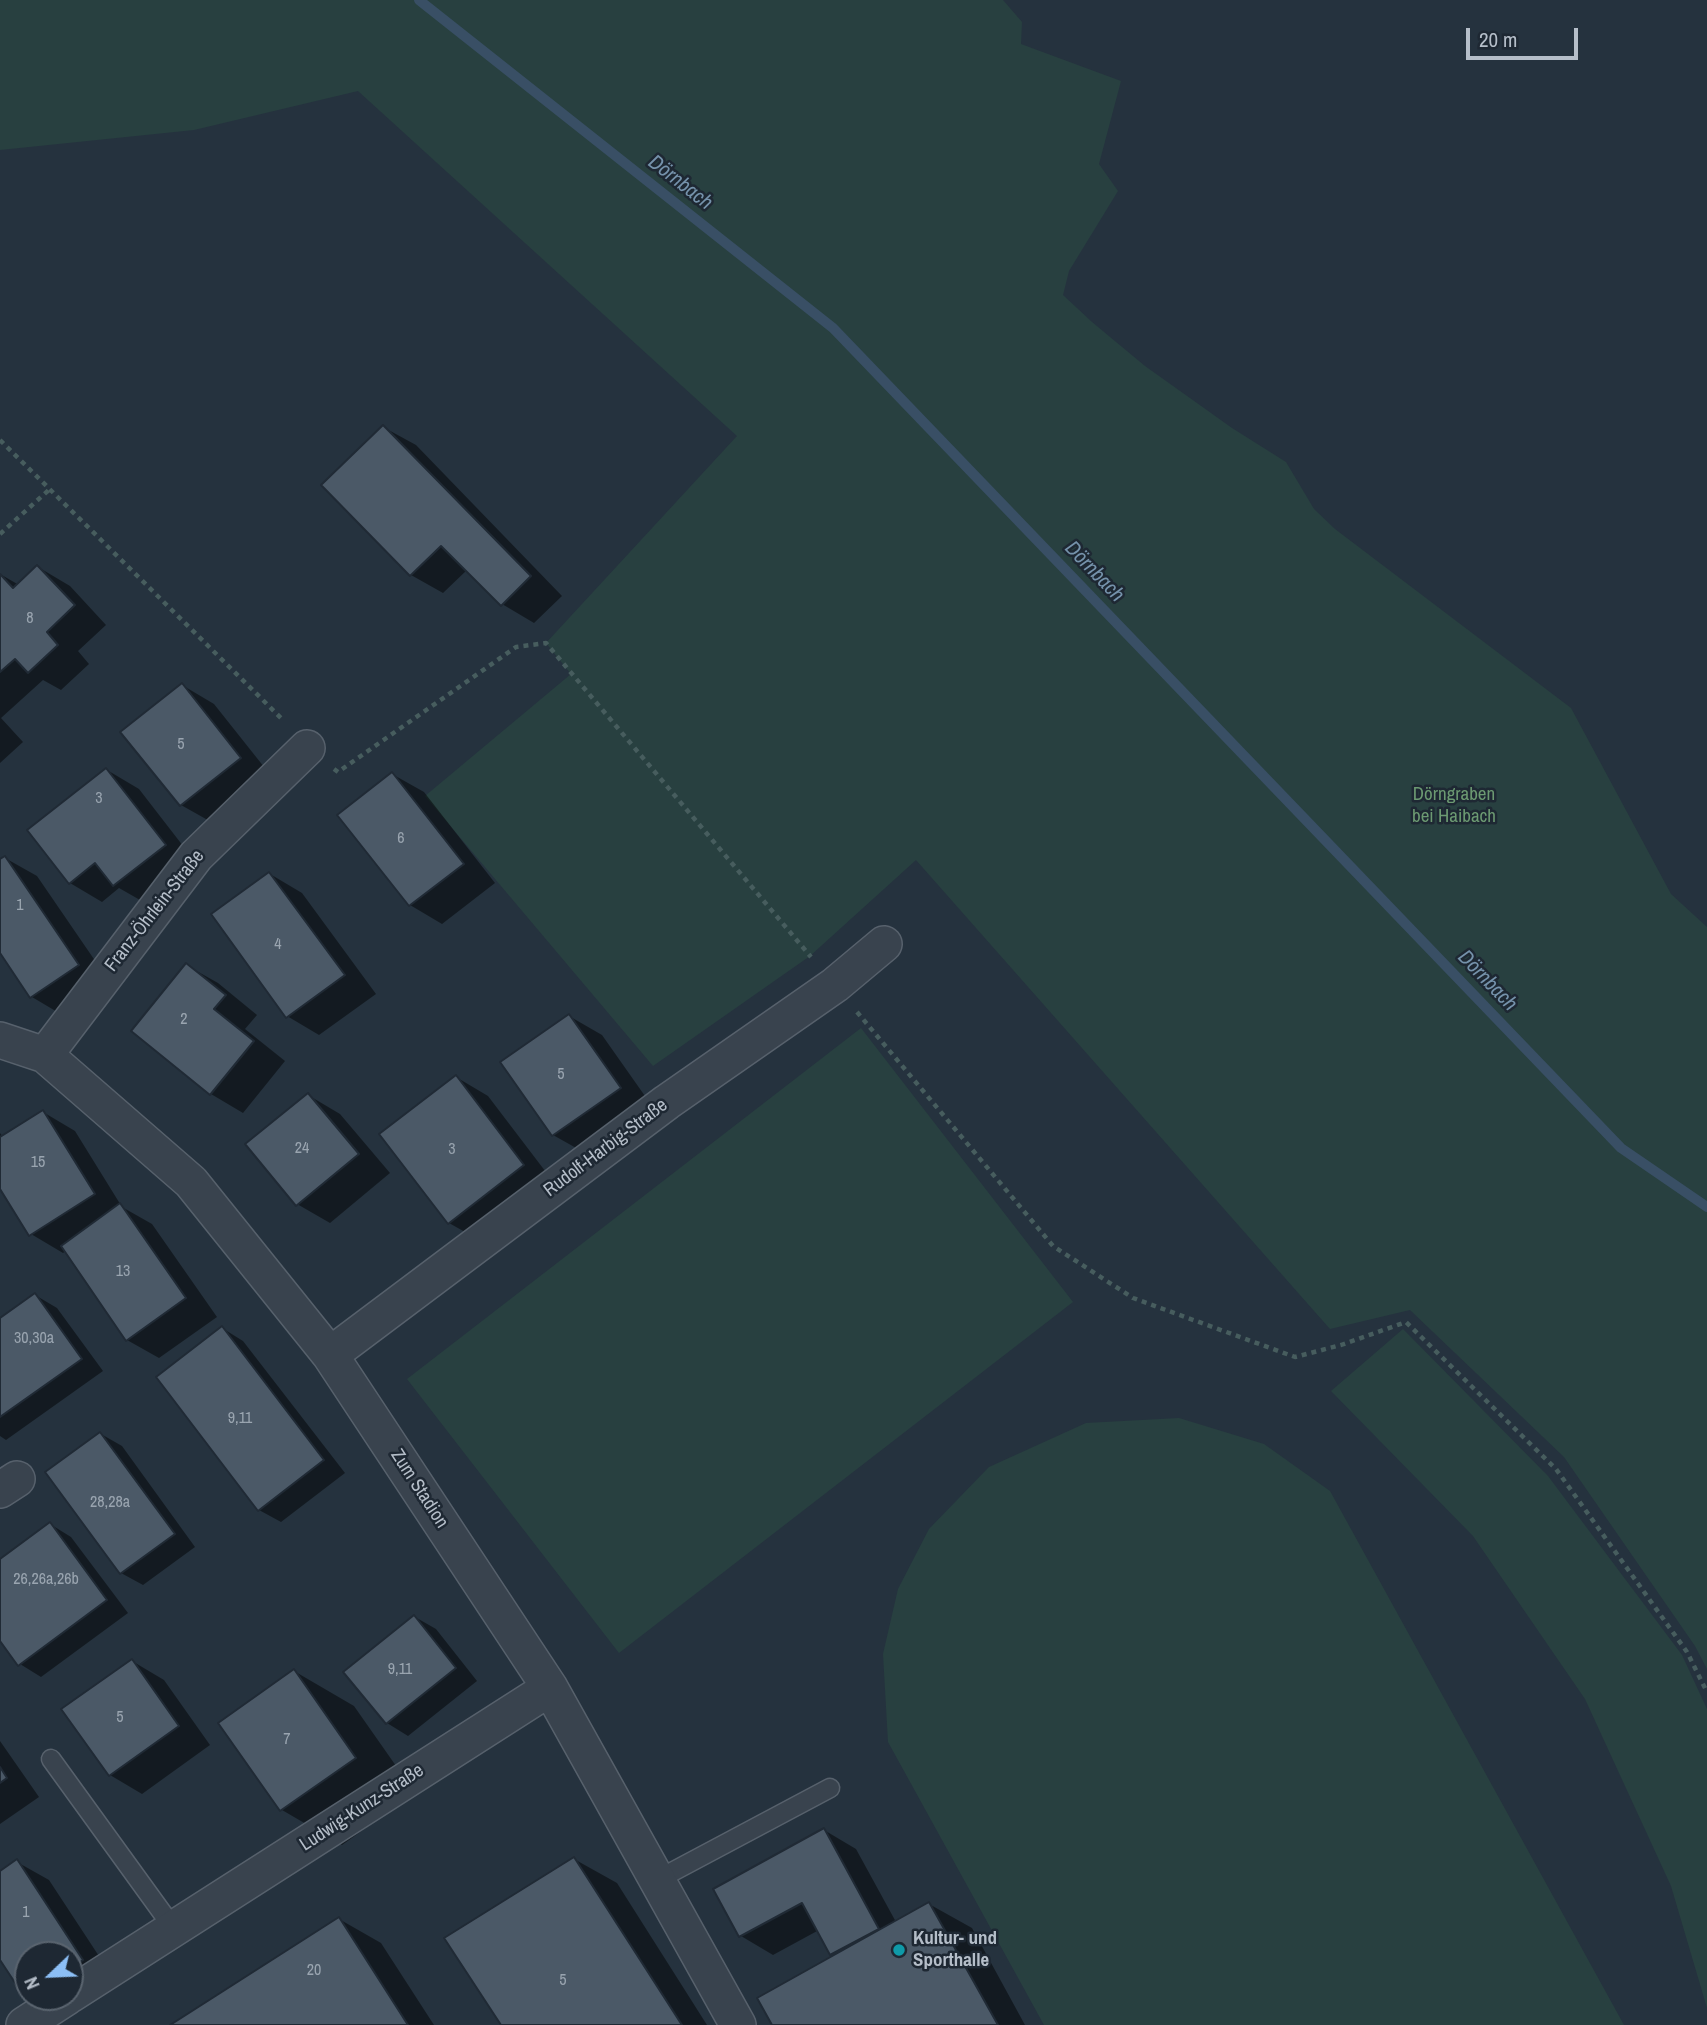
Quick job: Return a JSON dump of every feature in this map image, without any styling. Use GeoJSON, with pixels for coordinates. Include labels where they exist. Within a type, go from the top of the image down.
{"type":"FeatureCollection","features":[{"type":"Feature","properties":{"kind":"street","name":"Franz-Öhrlein-Straße"},"geometry":{"type":"LineString","coordinates":[[45,1055],[196,856],[307,748]]}},
{"type":"Feature","properties":{"kind":"street","name":"Rudolf-Harbig-Straße"},"geometry":{"type":"LineString","coordinates":[[330,1355],[667,1102],[835,985],[884,944]]}},
{"type":"Feature","properties":{"kind":"street","name":"Zum Stadion"},"geometry":{"type":"LineString","coordinates":[[0,1040],[45,1055],[191,1182],[330,1355],[550,1688],[738,2025]]}},
{"type":"Feature","properties":{"kind":"street","name":"Ludwig-Kunz-Straße"},"geometry":{"type":"LineString","coordinates":[[84,1986],[550,1688]]}},
{"type":"Feature","properties":{"kind":"street","name":"Ludwig-Kunz-Straße"},"geometry":{"type":"LineString","coordinates":[[23,2025],[45,2011]]}},
{"type":"Feature","properties":{"kind":"lane"},"geometry":{"type":"LineString","coordinates":[[51,1759],[174,1928]]}},
{"type":"Feature","properties":{"kind":"lane"},"geometry":{"type":"LineString","coordinates":[[657,1880],[830,1788]]}},
{"type":"Feature","properties":{"kind":"path"},"geometry":{"type":"LineString","coordinates":[[0,440],[282,719],[307,748],[338,772],[516,647],[546,643],[1053,1246],[1133,1298],[1296,1357],[1341,1345],[1406,1322],[1556,1469],[1688,1651],[1707,1692]]}},
{"type":"Feature","properties":{"kind":"path"},"geometry":{"type":"LineString","coordinates":[[0,534],[51,488]]}},
{"type":"Feature","properties":{"kind":"green space","name":"Dörngraben bei Haibach"},"geometry":{"type":"Polygon","coordinates":[[[0,0],[1003,0],[1022,22],[1021,44],[1121,81],[1099,164],[1118,191],[1069,271],[1063,295],[1145,366],[1232,428],[1286,462],[1314,509],[1335,529],[1571,708],[1671,894],[1707,927],[1707,1669],[1695,1646],[1564,1457],[1410,1310],[1330,1329],[916,860],[810,956],[653,1066],[425,796],[571,674],[546,643],[737,436],[358,91],[194,130],[0,150],[0,0]]]}},
{"type":"Feature","properties":{"kind":"green space"},"geometry":{"type":"Polygon","coordinates":[[[861,1028],[1073,1302],[619,1653],[407,1379],[861,1028]]]}},
{"type":"Feature","properties":{"kind":"green space"},"geometry":{"type":"Polygon","coordinates":[[[1403,1329],[1548,1476],[1682,1655],[1707,1709],[1707,2008],[1671,1886],[1585,1699],[1473,1536],[1331,1391],[1403,1329]]]}},
{"type":"Feature","properties":{"kind":"green space"},"geometry":{"type":"Polygon","coordinates":[[[1179,1418],[1264,1444],[1330,1491],[1624,2025],[1044,2025],[888,1742],[883,1654],[898,1589],[929,1529],[989,1467],[1086,1423],[1179,1418]]]}},
{"type":"Feature","properties":{"kind":"building"},"geometry":{"type":"Polygon","coordinates":[[[383,425],[531,576],[501,606],[441,546],[410,576],[321,485],[383,425]]]}},
{"type":"Feature","properties":{"kind":"building"},"geometry":{"type":"Polygon","coordinates":[[[37,565],[75,605],[47,632],[58,645],[28,673],[15,659],[0,672],[0,574],[13,588],[37,565]]]}},
{"type":"Feature","properties":{"kind":"building"},"geometry":{"type":"Polygon","coordinates":[[[182,683],[241,758],[180,806],[120,732],[182,683]]]}},
{"type":"Feature","properties":{"kind":"building"},"geometry":{"type":"Polygon","coordinates":[[[106,768],[166,845],[113,886],[95,863],[69,884],[27,830],[106,768]]]}},
{"type":"Feature","properties":{"kind":"building"},"geometry":{"type":"Polygon","coordinates":[[[392,772],[464,864],[409,906],[337,815],[392,772]]]}},
{"type":"Feature","properties":{"kind":"building"},"geometry":{"type":"Polygon","coordinates":[[[5,856],[79,965],[30,998],[0,953],[0,859],[5,856]]]}},
{"type":"Feature","properties":{"kind":"building"},"geometry":{"type":"Polygon","coordinates":[[[269,872],[345,975],[286,1018],[211,914],[269,872]]]}},
{"type":"Feature","properties":{"kind":"building"},"geometry":{"type":"Polygon","coordinates":[[[186,963],[226,995],[214,1009],[254,1041],[210,1095],[131,1031],[186,963]]]}},
{"type":"Feature","properties":{"kind":"building"},"geometry":{"type":"Polygon","coordinates":[[[569,1014],[621,1088],[552,1136],[500,1062],[569,1014]]]}},
{"type":"Feature","properties":{"kind":"building"},"geometry":{"type":"Polygon","coordinates":[[[456,1075],[524,1165],[448,1224],[379,1134],[456,1075]]]}},
{"type":"Feature","properties":{"kind":"building"},"geometry":{"type":"Polygon","coordinates":[[[308,1093],[359,1154],[296,1206],[245,1144],[308,1093]]]}},
{"type":"Feature","properties":{"kind":"building"},"geometry":{"type":"Polygon","coordinates":[[[43,1110],[95,1194],[29,1236],[0,1189],[0,1137],[43,1110]]]}},
{"type":"Feature","properties":{"kind":"building"},"geometry":{"type":"Polygon","coordinates":[[[120,1203],[186,1298],[126,1341],[61,1246],[120,1203]]]}},
{"type":"Feature","properties":{"kind":"building"},"geometry":{"type":"Polygon","coordinates":[[[35,1293],[82,1359],[0,1417],[0,1318],[35,1293]]]}},
{"type":"Feature","properties":{"kind":"building"},"geometry":{"type":"Polygon","coordinates":[[[222,1326],[324,1460],[258,1511],[156,1377],[222,1326]]]}},
{"type":"Feature","properties":{"kind":"building"},"geometry":{"type":"Polygon","coordinates":[[[100,1432],[175,1534],[120,1574],[45,1472],[100,1432]]]}},
{"type":"Feature","properties":{"kind":"building"},"geometry":{"type":"Polygon","coordinates":[[[50,1522],[107,1600],[18,1666],[0,1641],[0,1559],[50,1522]]]}},
{"type":"Feature","properties":{"kind":"building"},"geometry":{"type":"Polygon","coordinates":[[[414,1615],[456,1668],[386,1724],[343,1672],[414,1615]]]}},
{"type":"Feature","properties":{"kind":"building"},"geometry":{"type":"Polygon","coordinates":[[[132,1659],[179,1726],[109,1776],[61,1709],[132,1659]]]}},
{"type":"Feature","properties":{"kind":"building"},"geometry":{"type":"Polygon","coordinates":[[[294,1669],[356,1758],[280,1811],[218,1723],[294,1669]]]}},
{"type":"Feature","properties":{"kind":"building"},"geometry":{"type":"Polygon","coordinates":[[[0,1767],[7,1778],[0,1783],[0,1767]]]}},
{"type":"Feature","properties":{"kind":"building"},"geometry":{"type":"Polygon","coordinates":[[[824,1828],[879,1929],[830,1955],[802,1903],[739,1937],[713,1889],[824,1828]]]}},
{"type":"Feature","properties":{"kind":"building"},"geometry":{"type":"Polygon","coordinates":[[[574,1857],[682,2025],[501,2025],[444,1938],[574,1857]]]}},
{"type":"Feature","properties":{"kind":"building"},"geometry":{"type":"Polygon","coordinates":[[[17,1859],[71,1941],[14,1941],[14,1981],[0,1960],[0,1871],[17,1859]]]}},
{"type":"Feature","properties":{"kind":"building","name":"Kultur- und Sporthalle"},"geometry":{"type":"Polygon","coordinates":[[[929,1902],[998,2025],[772,2025],[757,1998],[929,1902]]]}},
{"type":"Feature","properties":{"kind":"building"},"geometry":{"type":"Polygon","coordinates":[[[339,1917],[408,2025],[170,2025],[339,1917]]]}},
{"type":"Feature","properties":{"kind":"waterway","name":"Dörnbach"},"geometry":{"type":"LineString","coordinates":[[419,0],[833,328],[1621,1148],[1707,1207]]}},
{"type":"Feature","properties":{"kind":"place","name":"Kultur- und Sporthalle"},"geometry":{"type":"Point","coordinates":[899,1950]}}]}
